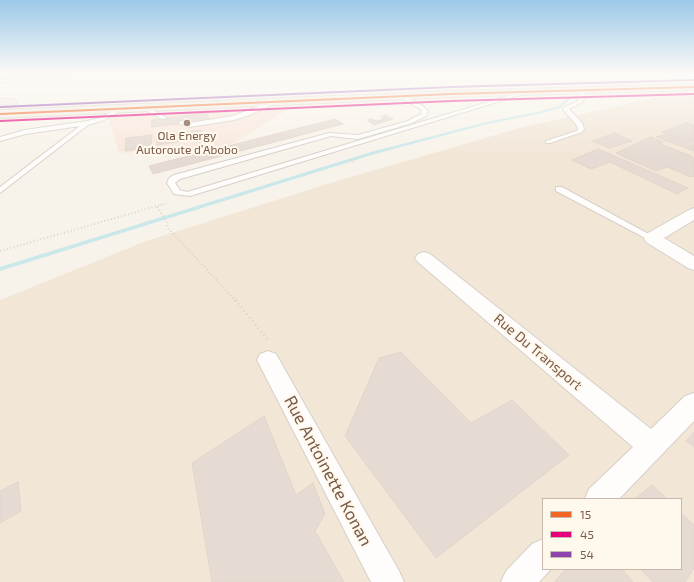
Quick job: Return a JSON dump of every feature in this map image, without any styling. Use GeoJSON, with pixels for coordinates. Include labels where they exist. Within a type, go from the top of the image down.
{"type":"FeatureCollection","features":[{"type":"Feature","properties":{"kind":"main road"},"geometry":{"type":"LineString","coordinates":[[4,103],[44,101]]}},
{"type":"Feature","properties":{"kind":"main road"},"geometry":{"type":"LineString","coordinates":[[0,114],[274,101]]}},
{"type":"Feature","properties":{"kind":"street"},"geometry":{"type":"LineString","coordinates":[[694,213],[652,238],[694,264]]}},
{"type":"Feature","properties":{"kind":"street","name":"Rue Du Transport"},"geometry":{"type":"LineString","coordinates":[[424,258],[652,446]]}},
{"type":"Feature","properties":{"kind":"street","name":"Rue Antoinette Konan"},"geometry":{"type":"LineString","coordinates":[[268,360],[388,582]]}},
{"type":"Feature","properties":{"kind":"street"},"geometry":{"type":"LineString","coordinates":[[600,498],[694,404]]}},
{"type":"Feature","properties":{"kind":"street"},"geometry":{"type":"LineString","coordinates":[[517,582],[542,557]]}},
{"type":"Feature","properties":{"kind":"lane"},"geometry":{"type":"LineString","coordinates":[[181,123],[189,125],[234,118],[277,101]]}},
{"type":"Feature","properties":{"kind":"lane"},"geometry":{"type":"LineString","coordinates":[[410,101],[421,107],[424,111],[424,115],[410,122],[358,137],[331,134],[177,177],[172,180],[171,183],[177,192],[187,194],[496,101]]}},
{"type":"Feature","properties":{"kind":"lane"},"geometry":{"type":"LineString","coordinates":[[548,142],[579,132],[581,129],[579,123],[566,110],[566,108],[580,101]]}},
{"type":"Feature","properties":{"kind":"lane"},"geometry":{"type":"LineString","coordinates":[[143,108],[164,118]]}},
{"type":"Feature","properties":{"kind":"lane"},"geometry":{"type":"LineString","coordinates":[[0,133],[25,132],[87,123],[102,119],[120,109]]}},
{"type":"Feature","properties":{"kind":"lane"},"geometry":{"type":"LineString","coordinates":[[0,191],[87,123]]}},
{"type":"Feature","properties":{"kind":"lane"},"geometry":{"type":"LineString","coordinates":[[0,139],[25,132]]}},
{"type":"Feature","properties":{"kind":"lane"},"geometry":{"type":"LineString","coordinates":[[559,189],[652,238]]}},
{"type":"Feature","properties":{"kind":"path"},"geometry":{"type":"LineString","coordinates":[[158,207],[166,220],[168,228],[246,311],[268,338],[268,360]]}},
{"type":"Feature","properties":{"kind":"shaded area"},"geometry":{"type":"Polygon","coordinates":[[[640,101],[694,101],[694,582],[0,582],[0,300],[146,241],[337,181],[523,127],[640,101]]]}},
{"type":"Feature","properties":{"kind":"shaded area"},"geometry":{"type":"Polygon","coordinates":[[[292,107],[229,146],[119,153],[108,116],[292,107]]]}},
{"type":"Feature","properties":{"kind":"building"},"geometry":{"type":"Polygon","coordinates":[[[207,113],[209,120],[151,127],[152,120],[207,113]]]}},
{"type":"Feature","properties":{"kind":"building"},"geometry":{"type":"Polygon","coordinates":[[[386,115],[393,119],[374,125],[367,120],[372,119],[376,121],[385,119],[381,117],[386,115]]]}},
{"type":"Feature","properties":{"kind":"building"},"geometry":{"type":"Polygon","coordinates":[[[335,119],[343,124],[153,174],[149,166],[335,119]]]}},
{"type":"Feature","properties":{"kind":"building"},"geometry":{"type":"Polygon","coordinates":[[[686,123],[694,125],[694,143],[662,132],[686,123]]]}},
{"type":"Feature","properties":{"kind":"building"},"geometry":{"type":"Polygon","coordinates":[[[201,130],[202,138],[157,145],[157,136],[201,130]]]}},
{"type":"Feature","properties":{"kind":"building"},"geometry":{"type":"Polygon","coordinates":[[[615,133],[632,141],[609,148],[592,141],[615,133]]]}},
{"type":"Feature","properties":{"kind":"building"},"geometry":{"type":"Polygon","coordinates":[[[666,134],[694,145],[694,151],[656,137],[666,134]]]}},
{"type":"Feature","properties":{"kind":"building"},"geometry":{"type":"Polygon","coordinates":[[[152,135],[151,147],[125,151],[126,138],[152,135]]]}},
{"type":"Feature","properties":{"kind":"building"},"geometry":{"type":"Polygon","coordinates":[[[651,137],[663,142],[660,144],[691,156],[694,159],[694,176],[691,177],[667,167],[656,171],[616,153],[651,137]]]}},
{"type":"Feature","properties":{"kind":"building"},"geometry":{"type":"Polygon","coordinates":[[[598,149],[688,188],[677,194],[610,162],[591,169],[572,160],[598,149]]]}},
{"type":"Feature","properties":{"kind":"building"},"geometry":{"type":"Polygon","coordinates":[[[401,352],[471,423],[512,400],[569,455],[436,558],[345,436],[379,358],[401,352]]]}},
{"type":"Feature","properties":{"kind":"building"},"geometry":{"type":"Polygon","coordinates":[[[264,416],[296,495],[313,483],[325,514],[315,531],[344,582],[212,582],[192,463],[264,416]]]}},
{"type":"Feature","properties":{"kind":"building"},"geometry":{"type":"Polygon","coordinates":[[[694,432],[694,447],[686,441],[694,432]]]}},
{"type":"Feature","properties":{"kind":"building"},"geometry":{"type":"Polygon","coordinates":[[[18,482],[21,511],[0,523],[0,491],[18,482]]]}},
{"type":"Feature","properties":{"kind":"building"},"geometry":{"type":"Polygon","coordinates":[[[652,485],[666,498],[636,498],[652,485]]]}},
{"type":"Feature","properties":{"kind":"building"},"geometry":{"type":"Polygon","coordinates":[[[682,514],[694,525],[694,568],[685,582],[653,582],[641,570],[682,570],[682,514]]]}},
{"type":"Feature","properties":{"kind":"building"},"geometry":{"type":"Polygon","coordinates":[[[565,570],[623,570],[633,582],[554,582],[565,570]]]}},
{"type":"Feature","properties":{"kind":"waterway"},"geometry":{"type":"LineString","coordinates":[[0,269],[373,153],[483,124],[542,112],[559,107],[566,101]]}},
{"type":"Feature","properties":{"kind":"transit line","name":"54"},"geometry":{"type":"LineString","coordinates":[[0,107],[132,101]]}},
{"type":"Feature","properties":{"kind":"transit line","name":"15"},"geometry":{"type":"LineString","coordinates":[[0,114],[290,101]]}},
{"type":"Feature","properties":{"kind":"transit line","name":"45"},"geometry":{"type":"LineString","coordinates":[[0,121],[447,101]]}},
{"type":"Feature","properties":{"kind":"place","name":"Ola Energy Autoroute d’Abobo"},"geometry":{"type":"Point","coordinates":[187,123]}}]}
